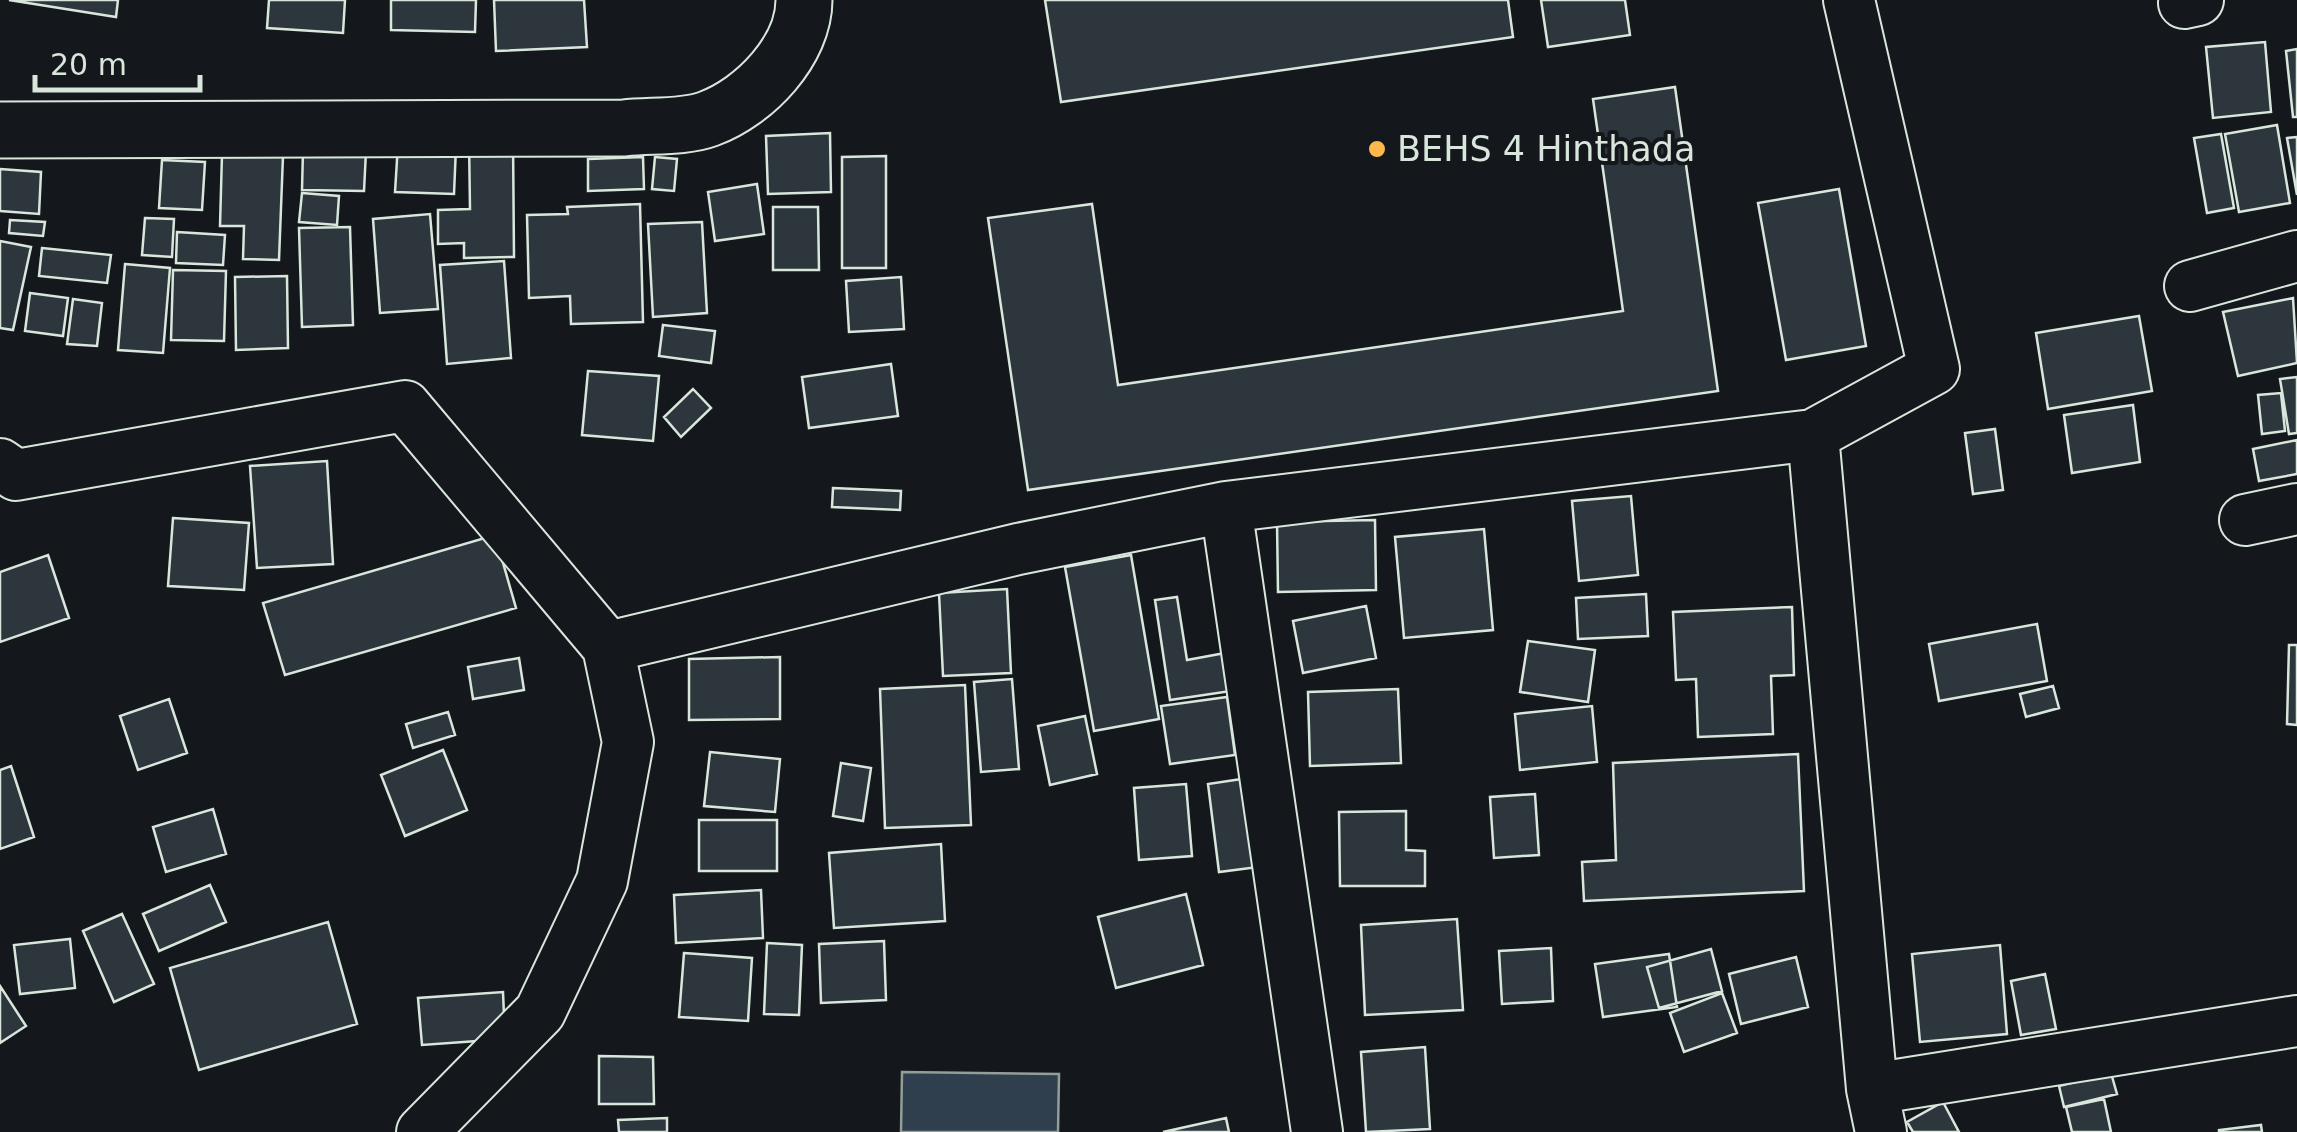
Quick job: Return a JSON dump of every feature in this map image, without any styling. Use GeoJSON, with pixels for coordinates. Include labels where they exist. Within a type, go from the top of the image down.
{"type":"FeatureCollection","features":[{"type":"Feature","properties":{"kind":"street"},"geometry":{"type":"LineString","coordinates":[[0,130],[624,128],[707,119],[761,87],[804,26],[804,0]]}},
{"type":"Feature","properties":{"kind":"street"},"geometry":{"type":"LineString","coordinates":[[608,647],[1018,549],[1226,507],[1813,435],[1934,369],[1849,0]]}},
{"type":"Feature","properties":{"kind":"street"},"geometry":{"type":"LineString","coordinates":[[2190,286],[2297,256]]}},
{"type":"Feature","properties":{"kind":"street"},"geometry":{"type":"LineString","coordinates":[[0,464],[16,476],[405,406],[608,647],[628,742],[602,881],[540,1012],[422,1132]]}},
{"type":"Feature","properties":{"kind":"street"},"geometry":{"type":"LineString","coordinates":[[1813,435],[1876,1111],[2297,1021]]}},
{"type":"Feature","properties":{"kind":"street"},"geometry":{"type":"LineString","coordinates":[[1226,507],[1317,1132]]}},
{"type":"Feature","properties":{"kind":"street"},"geometry":{"type":"LineString","coordinates":[[2245,520],[2297,509]]}},
{"type":"Feature","properties":{"kind":"water"},"geometry":{"type":"Polygon","coordinates":[[[902,1072],[1059,1074],[1058,1132],[901,1132],[902,1072]]]}},
{"type":"Feature","properties":{"kind":"building"},"geometry":{"type":"Polygon","coordinates":[[[9,0],[118,0],[116,17],[9,0]]]}},
{"type":"Feature","properties":{"kind":"building"},"geometry":{"type":"Polygon","coordinates":[[[269,0],[345,0],[343,33],[267,28],[269,0]]]}},
{"type":"Feature","properties":{"kind":"building"},"geometry":{"type":"Polygon","coordinates":[[[391,0],[476,0],[475,32],[391,30],[391,0]]]}},
{"type":"Feature","properties":{"kind":"building"},"geometry":{"type":"Polygon","coordinates":[[[494,0],[584,0],[587,47],[496,51],[494,0]]]}},
{"type":"Feature","properties":{"kind":"building"},"geometry":{"type":"Polygon","coordinates":[[[1045,0],[1508,0],[1513,37],[1061,102],[1045,0]]]}},
{"type":"Feature","properties":{"kind":"building"},"geometry":{"type":"Polygon","coordinates":[[[1541,0],[1625,0],[1630,35],[1548,47],[1541,0]]]}},
{"type":"Feature","properties":{"kind":"building"},"geometry":{"type":"Polygon","coordinates":[[[2265,42],[2271,112],[2213,118],[2206,47],[2265,42]]]}},
{"type":"Feature","properties":{"kind":"building"},"geometry":{"type":"Polygon","coordinates":[[[2297,49],[2297,117],[2293,117],[2286,51],[2297,49]]]}},
{"type":"Feature","properties":{"kind":"building"},"geometry":{"type":"Polygon","coordinates":[[[1675,87],[1718,391],[1028,490],[988,218],[1092,204],[1118,385],[1623,311],[1593,99],[1675,87]]]}},
{"type":"Feature","properties":{"kind":"building"},"geometry":{"type":"Polygon","coordinates":[[[2277,125],[2290,203],[2239,212],[2225,134],[2277,125]]]}},
{"type":"Feature","properties":{"kind":"building"},"geometry":{"type":"Polygon","coordinates":[[[830,133],[831,192],[768,194],[766,136],[830,133]]]}},
{"type":"Feature","properties":{"kind":"building"},"geometry":{"type":"Polygon","coordinates":[[[2221,134],[2234,208],[2207,213],[2194,138],[2221,134]]]}},
{"type":"Feature","properties":{"kind":"building"},"geometry":{"type":"Polygon","coordinates":[[[2297,137],[2297,195],[2287,138],[2297,137]]]}},
{"type":"Feature","properties":{"kind":"building"},"geometry":{"type":"Polygon","coordinates":[[[469,139],[513,139],[514,257],[464,258],[464,243],[438,244],[438,210],[470,209],[469,139]]]}},
{"type":"Feature","properties":{"kind":"building"},"geometry":{"type":"Polygon","coordinates":[[[398,144],[456,147],[454,194],[395,192],[398,144]]]}},
{"type":"Feature","properties":{"kind":"building"},"geometry":{"type":"Polygon","coordinates":[[[303,150],[366,151],[364,191],[302,190],[303,150]]]}},
{"type":"Feature","properties":{"kind":"building"},"geometry":{"type":"Polygon","coordinates":[[[222,154],[283,156],[279,260],[243,259],[244,226],[220,226],[222,154]]]}},
{"type":"Feature","properties":{"kind":"building"},"geometry":{"type":"Polygon","coordinates":[[[886,156],[886,268],[842,268],[842,157],[886,156]]]}},
{"type":"Feature","properties":{"kind":"building"},"geometry":{"type":"Polygon","coordinates":[[[643,157],[644,189],[588,191],[588,159],[643,157]]]}},
{"type":"Feature","properties":{"kind":"building"},"geometry":{"type":"Polygon","coordinates":[[[655,157],[677,159],[674,191],[652,189],[655,157]]]}},
{"type":"Feature","properties":{"kind":"building"},"geometry":{"type":"Polygon","coordinates":[[[162,160],[205,162],[202,210],[159,208],[162,160]]]}},
{"type":"Feature","properties":{"kind":"building"},"geometry":{"type":"Polygon","coordinates":[[[0,169],[41,172],[39,214],[0,211],[0,169]]]}},
{"type":"Feature","properties":{"kind":"building"},"geometry":{"type":"Polygon","coordinates":[[[757,184],[764,234],[715,241],[708,192],[757,184]]]}},
{"type":"Feature","properties":{"kind":"building"},"geometry":{"type":"Polygon","coordinates":[[[1839,189],[1866,346],[1786,360],[1758,203],[1839,189]]]}},
{"type":"Feature","properties":{"kind":"building"},"geometry":{"type":"Polygon","coordinates":[[[302,193],[339,196],[337,225],[299,222],[302,193]]]}},
{"type":"Feature","properties":{"kind":"building"},"geometry":{"type":"Polygon","coordinates":[[[640,204],[643,322],[571,324],[570,296],[529,298],[527,215],[568,214],[567,207],[640,204]]]}},
{"type":"Feature","properties":{"kind":"building"},"geometry":{"type":"Polygon","coordinates":[[[773,207],[818,207],[819,270],[773,270],[773,207]]]}},
{"type":"Feature","properties":{"kind":"building"},"geometry":{"type":"Polygon","coordinates":[[[430,214],[438,309],[380,313],[373,219],[430,214]]]}},
{"type":"Feature","properties":{"kind":"building"},"geometry":{"type":"Polygon","coordinates":[[[145,218],[174,219],[172,257],[142,255],[145,218]]]}},
{"type":"Feature","properties":{"kind":"building"},"geometry":{"type":"Polygon","coordinates":[[[10,220],[45,222],[43,236],[9,233],[10,220]]]}},
{"type":"Feature","properties":{"kind":"building"},"geometry":{"type":"Polygon","coordinates":[[[702,222],[707,313],[653,317],[648,224],[702,222]]]}},
{"type":"Feature","properties":{"kind":"building"},"geometry":{"type":"Polygon","coordinates":[[[350,227],[353,325],[302,327],[299,228],[350,227]]]}},
{"type":"Feature","properties":{"kind":"building"},"geometry":{"type":"Polygon","coordinates":[[[177,232],[225,235],[223,265],[176,263],[177,232]]]}},
{"type":"Feature","properties":{"kind":"building"},"geometry":{"type":"Polygon","coordinates":[[[0,241],[31,247],[13,330],[0,328],[0,241]]]}},
{"type":"Feature","properties":{"kind":"building"},"geometry":{"type":"Polygon","coordinates":[[[42,248],[111,255],[107,283],[39,276],[42,248]]]}},
{"type":"Feature","properties":{"kind":"building"},"geometry":{"type":"Polygon","coordinates":[[[504,261],[511,358],[447,364],[440,265],[504,261]]]}},
{"type":"Feature","properties":{"kind":"building"},"geometry":{"type":"Polygon","coordinates":[[[125,264],[170,268],[163,353],[118,350],[125,264]]]}},
{"type":"Feature","properties":{"kind":"building"},"geometry":{"type":"Polygon","coordinates":[[[173,270],[226,271],[224,341],[171,340],[173,270]]]}},
{"type":"Feature","properties":{"kind":"building"},"geometry":{"type":"Polygon","coordinates":[[[287,276],[288,348],[236,350],[235,277],[287,276]]]}},
{"type":"Feature","properties":{"kind":"building"},"geometry":{"type":"Polygon","coordinates":[[[901,277],[904,329],[849,332],[846,281],[901,277]]]}},
{"type":"Feature","properties":{"kind":"building"},"geometry":{"type":"Polygon","coordinates":[[[30,293],[68,298],[63,336],[25,331],[30,293]]]}},
{"type":"Feature","properties":{"kind":"building"},"geometry":{"type":"Polygon","coordinates":[[[2293,298],[2297,363],[2238,376],[2223,312],[2293,298]]]}},
{"type":"Feature","properties":{"kind":"building"},"geometry":{"type":"Polygon","coordinates":[[[73,299],[102,303],[97,346],[67,344],[73,299]]]}},
{"type":"Feature","properties":{"kind":"building"},"geometry":{"type":"Polygon","coordinates":[[[2139,316],[2152,391],[2048,409],[2036,333],[2139,316]]]}},
{"type":"Feature","properties":{"kind":"building"},"geometry":{"type":"Polygon","coordinates":[[[663,325],[715,331],[711,363],[659,356],[663,325]]]}},
{"type":"Feature","properties":{"kind":"building"},"geometry":{"type":"Polygon","coordinates":[[[891,364],[898,416],[809,428],[802,377],[891,364]]]}},
{"type":"Feature","properties":{"kind":"building"},"geometry":{"type":"Polygon","coordinates":[[[588,371],[659,376],[653,441],[582,435],[588,371]]]}},
{"type":"Feature","properties":{"kind":"building"},"geometry":{"type":"Polygon","coordinates":[[[2297,377],[2297,433],[2289,434],[2280,379],[2297,377]]]}},
{"type":"Feature","properties":{"kind":"building"},"geometry":{"type":"Polygon","coordinates":[[[693,389],[711,408],[681,437],[664,417],[693,389]]]}},
{"type":"Feature","properties":{"kind":"building"},"geometry":{"type":"Polygon","coordinates":[[[2281,393],[2285,431],[2262,434],[2258,395],[2281,393]]]}},
{"type":"Feature","properties":{"kind":"building"},"geometry":{"type":"Polygon","coordinates":[[[2133,405],[2140,462],[2072,473],[2064,415],[2133,405]]]}},
{"type":"Feature","properties":{"kind":"building"},"geometry":{"type":"Polygon","coordinates":[[[1995,429],[2003,490],[1973,494],[1965,433],[1995,429]]]}},
{"type":"Feature","properties":{"kind":"building"},"geometry":{"type":"Polygon","coordinates":[[[2297,440],[2297,474],[2259,481],[2253,449],[2297,440]]]}},
{"type":"Feature","properties":{"kind":"building"},"geometry":{"type":"Polygon","coordinates":[[[327,461],[333,564],[257,568],[250,466],[327,461]]]}},
{"type":"Feature","properties":{"kind":"building"},"geometry":{"type":"Polygon","coordinates":[[[833,488],[901,491],[900,510],[832,507],[833,488]]]}},
{"type":"Feature","properties":{"kind":"building"},"geometry":{"type":"Polygon","coordinates":[[[1631,496],[1638,575],[1579,581],[1572,501],[1631,496]]]}},
{"type":"Feature","properties":{"kind":"building"},"geometry":{"type":"Polygon","coordinates":[[[173,518],[249,523],[244,590],[168,586],[173,518]]]}},
{"type":"Feature","properties":{"kind":"building"},"geometry":{"type":"Polygon","coordinates":[[[1375,520],[1376,590],[1278,592],[1277,522],[1375,520]]]}},
{"type":"Feature","properties":{"kind":"building"},"geometry":{"type":"Polygon","coordinates":[[[1484,529],[1493,630],[1404,638],[1395,537],[1484,529]]]}},
{"type":"Feature","properties":{"kind":"building"},"geometry":{"type":"Polygon","coordinates":[[[495,535],[516,608],[285,675],[263,603],[495,535]]]}},
{"type":"Feature","properties":{"kind":"building"},"geometry":{"type":"Polygon","coordinates":[[[48,555],[69,618],[0,642],[0,572],[48,555]]]}},
{"type":"Feature","properties":{"kind":"building"},"geometry":{"type":"Polygon","coordinates":[[[1131,555],[1159,719],[1094,731],[1065,567],[1131,555]]]}},
{"type":"Feature","properties":{"kind":"building"},"geometry":{"type":"Polygon","coordinates":[[[1007,589],[1011,673],[943,676],[939,593],[1007,589]]]}},
{"type":"Feature","properties":{"kind":"building"},"geometry":{"type":"Polygon","coordinates":[[[1646,594],[1648,636],[1578,639],[1576,598],[1646,594]]]}},
{"type":"Feature","properties":{"kind":"building"},"geometry":{"type":"Polygon","coordinates":[[[1177,597],[1187,660],[1225,653],[1231,691],[1170,700],[1155,600],[1177,597]]]}},
{"type":"Feature","properties":{"kind":"building"},"geometry":{"type":"Polygon","coordinates":[[[1366,606],[1376,658],[1303,673],[1293,621],[1366,606]]]}},
{"type":"Feature","properties":{"kind":"building"},"geometry":{"type":"Polygon","coordinates":[[[1792,607],[1794,675],[1771,676],[1773,734],[1698,737],[1696,679],[1676,680],[1673,612],[1792,607]]]}},
{"type":"Feature","properties":{"kind":"building"},"geometry":{"type":"Polygon","coordinates":[[[2037,624],[2047,681],[1939,701],[1929,644],[2037,624]]]}},
{"type":"Feature","properties":{"kind":"building"},"geometry":{"type":"Polygon","coordinates":[[[1528,641],[1595,650],[1588,702],[1520,692],[1528,641]]]}},
{"type":"Feature","properties":{"kind":"building"},"geometry":{"type":"Polygon","coordinates":[[[2289,645],[2297,645],[2297,725],[2287,724],[2289,645]]]}},
{"type":"Feature","properties":{"kind":"building"},"geometry":{"type":"Polygon","coordinates":[[[780,657],[780,719],[689,720],[689,659],[780,657]]]}},
{"type":"Feature","properties":{"kind":"building"},"geometry":{"type":"Polygon","coordinates":[[[519,658],[524,690],[473,699],[468,667],[519,658]]]}},
{"type":"Feature","properties":{"kind":"building"},"geometry":{"type":"Polygon","coordinates":[[[1012,679],[1019,769],[981,772],[974,682],[1012,679]]]}},
{"type":"Feature","properties":{"kind":"building"},"geometry":{"type":"Polygon","coordinates":[[[965,685],[971,825],[885,828],[880,689],[965,685]]]}},
{"type":"Feature","properties":{"kind":"building"},"geometry":{"type":"Polygon","coordinates":[[[2053,686],[2059,708],[2026,717],[2020,694],[2053,686]]]}},
{"type":"Feature","properties":{"kind":"building"},"geometry":{"type":"Polygon","coordinates":[[[1398,689],[1401,763],[1310,766],[1308,692],[1398,689]]]}},
{"type":"Feature","properties":{"kind":"building"},"geometry":{"type":"Polygon","coordinates":[[[1227,697],[1235,755],[1170,764],[1161,706],[1227,697]]]}},
{"type":"Feature","properties":{"kind":"building"},"geometry":{"type":"Polygon","coordinates":[[[169,699],[187,753],[138,770],[120,716],[169,699]]]}},
{"type":"Feature","properties":{"kind":"building"},"geometry":{"type":"Polygon","coordinates":[[[1592,706],[1597,762],[1520,770],[1515,714],[1592,706]]]}},
{"type":"Feature","properties":{"kind":"building"},"geometry":{"type":"Polygon","coordinates":[[[448,712],[455,735],[413,748],[406,724],[448,712]]]}},
{"type":"Feature","properties":{"kind":"building"},"geometry":{"type":"Polygon","coordinates":[[[1085,716],[1097,774],[1050,785],[1038,726],[1085,716]]]}},
{"type":"Feature","properties":{"kind":"building"},"geometry":{"type":"Polygon","coordinates":[[[443,750],[467,810],[405,836],[381,775],[443,750]]]}},
{"type":"Feature","properties":{"kind":"building"},"geometry":{"type":"Polygon","coordinates":[[[710,752],[780,759],[775,812],[704,806],[710,752]]]}},
{"type":"Feature","properties":{"kind":"building"},"geometry":{"type":"Polygon","coordinates":[[[1798,754],[1804,891],[1584,901],[1582,862],[1616,860],[1613,763],[1798,754]]]}},
{"type":"Feature","properties":{"kind":"building"},"geometry":{"type":"Polygon","coordinates":[[[841,763],[871,768],[863,821],[833,816],[841,763]]]}},
{"type":"Feature","properties":{"kind":"building"},"geometry":{"type":"Polygon","coordinates":[[[11,766],[34,837],[0,849],[0,770],[11,766]]]}},
{"type":"Feature","properties":{"kind":"building"},"geometry":{"type":"Polygon","coordinates":[[[1255,777],[1266,866],[1219,872],[1208,784],[1255,777]]]}},
{"type":"Feature","properties":{"kind":"building"},"geometry":{"type":"Polygon","coordinates":[[[1186,784],[1192,856],[1139,860],[1134,788],[1186,784]]]}},
{"type":"Feature","properties":{"kind":"building"},"geometry":{"type":"Polygon","coordinates":[[[1535,794],[1539,855],[1494,858],[1490,797],[1535,794]]]}},
{"type":"Feature","properties":{"kind":"building"},"geometry":{"type":"Polygon","coordinates":[[[213,809],[226,854],[166,872],[153,827],[213,809]]]}},
{"type":"Feature","properties":{"kind":"building"},"geometry":{"type":"Polygon","coordinates":[[[1406,811],[1406,850],[1425,851],[1425,886],[1340,886],[1339,812],[1406,811]]]}},
{"type":"Feature","properties":{"kind":"building"},"geometry":{"type":"Polygon","coordinates":[[[699,820],[777,820],[777,871],[699,871],[699,820]]]}},
{"type":"Feature","properties":{"kind":"building"},"geometry":{"type":"Polygon","coordinates":[[[941,844],[945,921],[834,928],[829,853],[941,844]]]}},
{"type":"Feature","properties":{"kind":"building"},"geometry":{"type":"Polygon","coordinates":[[[210,885],[226,922],[159,951],[143,914],[210,885]]]}},
{"type":"Feature","properties":{"kind":"building"},"geometry":{"type":"Polygon","coordinates":[[[761,890],[763,938],[676,943],[674,895],[761,890]]]}},
{"type":"Feature","properties":{"kind":"building"},"geometry":{"type":"Polygon","coordinates":[[[1186,894],[1203,965],[1116,988],[1098,917],[1186,894]]]}},
{"type":"Feature","properties":{"kind":"building"},"geometry":{"type":"Polygon","coordinates":[[[122,914],[154,984],[114,1002],[83,931],[122,914]]]}},
{"type":"Feature","properties":{"kind":"building"},"geometry":{"type":"Polygon","coordinates":[[[1457,919],[1463,1010],[1365,1015],[1361,925],[1457,919]]]}},
{"type":"Feature","properties":{"kind":"building"},"geometry":{"type":"Polygon","coordinates":[[[328,922],[357,1024],[199,1070],[170,968],[328,922]]]}},
{"type":"Feature","properties":{"kind":"building"},"geometry":{"type":"Polygon","coordinates":[[[70,939],[75,988],[20,994],[14,945],[70,939]]]}},
{"type":"Feature","properties":{"kind":"building"},"geometry":{"type":"Polygon","coordinates":[[[884,941],[886,1000],[821,1003],[819,944],[884,941]]]}},
{"type":"Feature","properties":{"kind":"building"},"geometry":{"type":"Polygon","coordinates":[[[767,943],[802,945],[799,1015],[764,1014],[767,943]]]}},
{"type":"Feature","properties":{"kind":"building"},"geometry":{"type":"Polygon","coordinates":[[[2000,945],[2007,1034],[1920,1042],[1912,954],[2000,945]]]}},
{"type":"Feature","properties":{"kind":"building"},"geometry":{"type":"Polygon","coordinates":[[[1551,948],[1553,1001],[1502,1004],[1499,951],[1551,948]]]}},
{"type":"Feature","properties":{"kind":"building"},"geometry":{"type":"Polygon","coordinates":[[[1711,949],[1722,991],[1659,1008],[1647,967],[1711,949]]]}},
{"type":"Feature","properties":{"kind":"building"},"geometry":{"type":"Polygon","coordinates":[[[684,953],[752,958],[748,1021],[679,1017],[684,953]]]}},
{"type":"Feature","properties":{"kind":"building"},"geometry":{"type":"Polygon","coordinates":[[[1669,954],[1677,1007],[1603,1017],[1595,964],[1669,954]]]}},
{"type":"Feature","properties":{"kind":"building"},"geometry":{"type":"Polygon","coordinates":[[[1796,957],[1808,1007],[1741,1024],[1729,974],[1796,957]]]}},
{"type":"Feature","properties":{"kind":"building"},"geometry":{"type":"Polygon","coordinates":[[[2045,974],[2056,1029],[2021,1035],[2011,981],[2045,974]]]}},
{"type":"Feature","properties":{"kind":"building"},"geometry":{"type":"Polygon","coordinates":[[[0,986],[26,1026],[0,1043],[0,986]]]}},
{"type":"Feature","properties":{"kind":"building"},"geometry":{"type":"Polygon","coordinates":[[[503,992],[505,1039],[422,1045],[418,998],[503,992]]]}},
{"type":"Feature","properties":{"kind":"building"},"geometry":{"type":"Polygon","coordinates":[[[1722,993],[1737,1033],[1684,1052],[1670,1013],[1722,993]]]}},
{"type":"Feature","properties":{"kind":"building"},"geometry":{"type":"Polygon","coordinates":[[[1425,1047],[1430,1129],[1366,1132],[1361,1052],[1425,1047]]]}},
{"type":"Feature","properties":{"kind":"building"},"geometry":{"type":"Polygon","coordinates":[[[599,1056],[653,1057],[654,1104],[599,1104],[599,1056]]]}},
{"type":"Feature","properties":{"kind":"building"},"geometry":{"type":"Polygon","coordinates":[[[2111,1073],[2117,1094],[2064,1107],[2059,1086],[2111,1073]]]}},
{"type":"Feature","properties":{"kind":"building"},"geometry":{"type":"Polygon","coordinates":[[[2104,1099],[2111,1132],[2072,1132],[2066,1107],[2104,1099]]]}},
{"type":"Feature","properties":{"kind":"building"},"geometry":{"type":"Polygon","coordinates":[[[1943,1102],[1959,1132],[1913,1132],[1907,1122],[1943,1102]]]}},
{"type":"Feature","properties":{"kind":"building"},"geometry":{"type":"Polygon","coordinates":[[[667,1118],[667,1132],[619,1132],[618,1120],[667,1118]]]}},
{"type":"Feature","properties":{"kind":"building"},"geometry":{"type":"Polygon","coordinates":[[[1226,1118],[1229,1132],[1163,1132],[1226,1118]]]}},
{"type":"Feature","properties":{"kind":"building"},"geometry":{"type":"Polygon","coordinates":[[[2261,1125],[2262,1132],[2219,1132],[2219,1130],[2261,1125]]]}},
{"type":"Feature","properties":{"kind":"place","name":"BEHS 4 Hinthada"},"geometry":{"type":"Point","coordinates":[1377,149]}}]}
